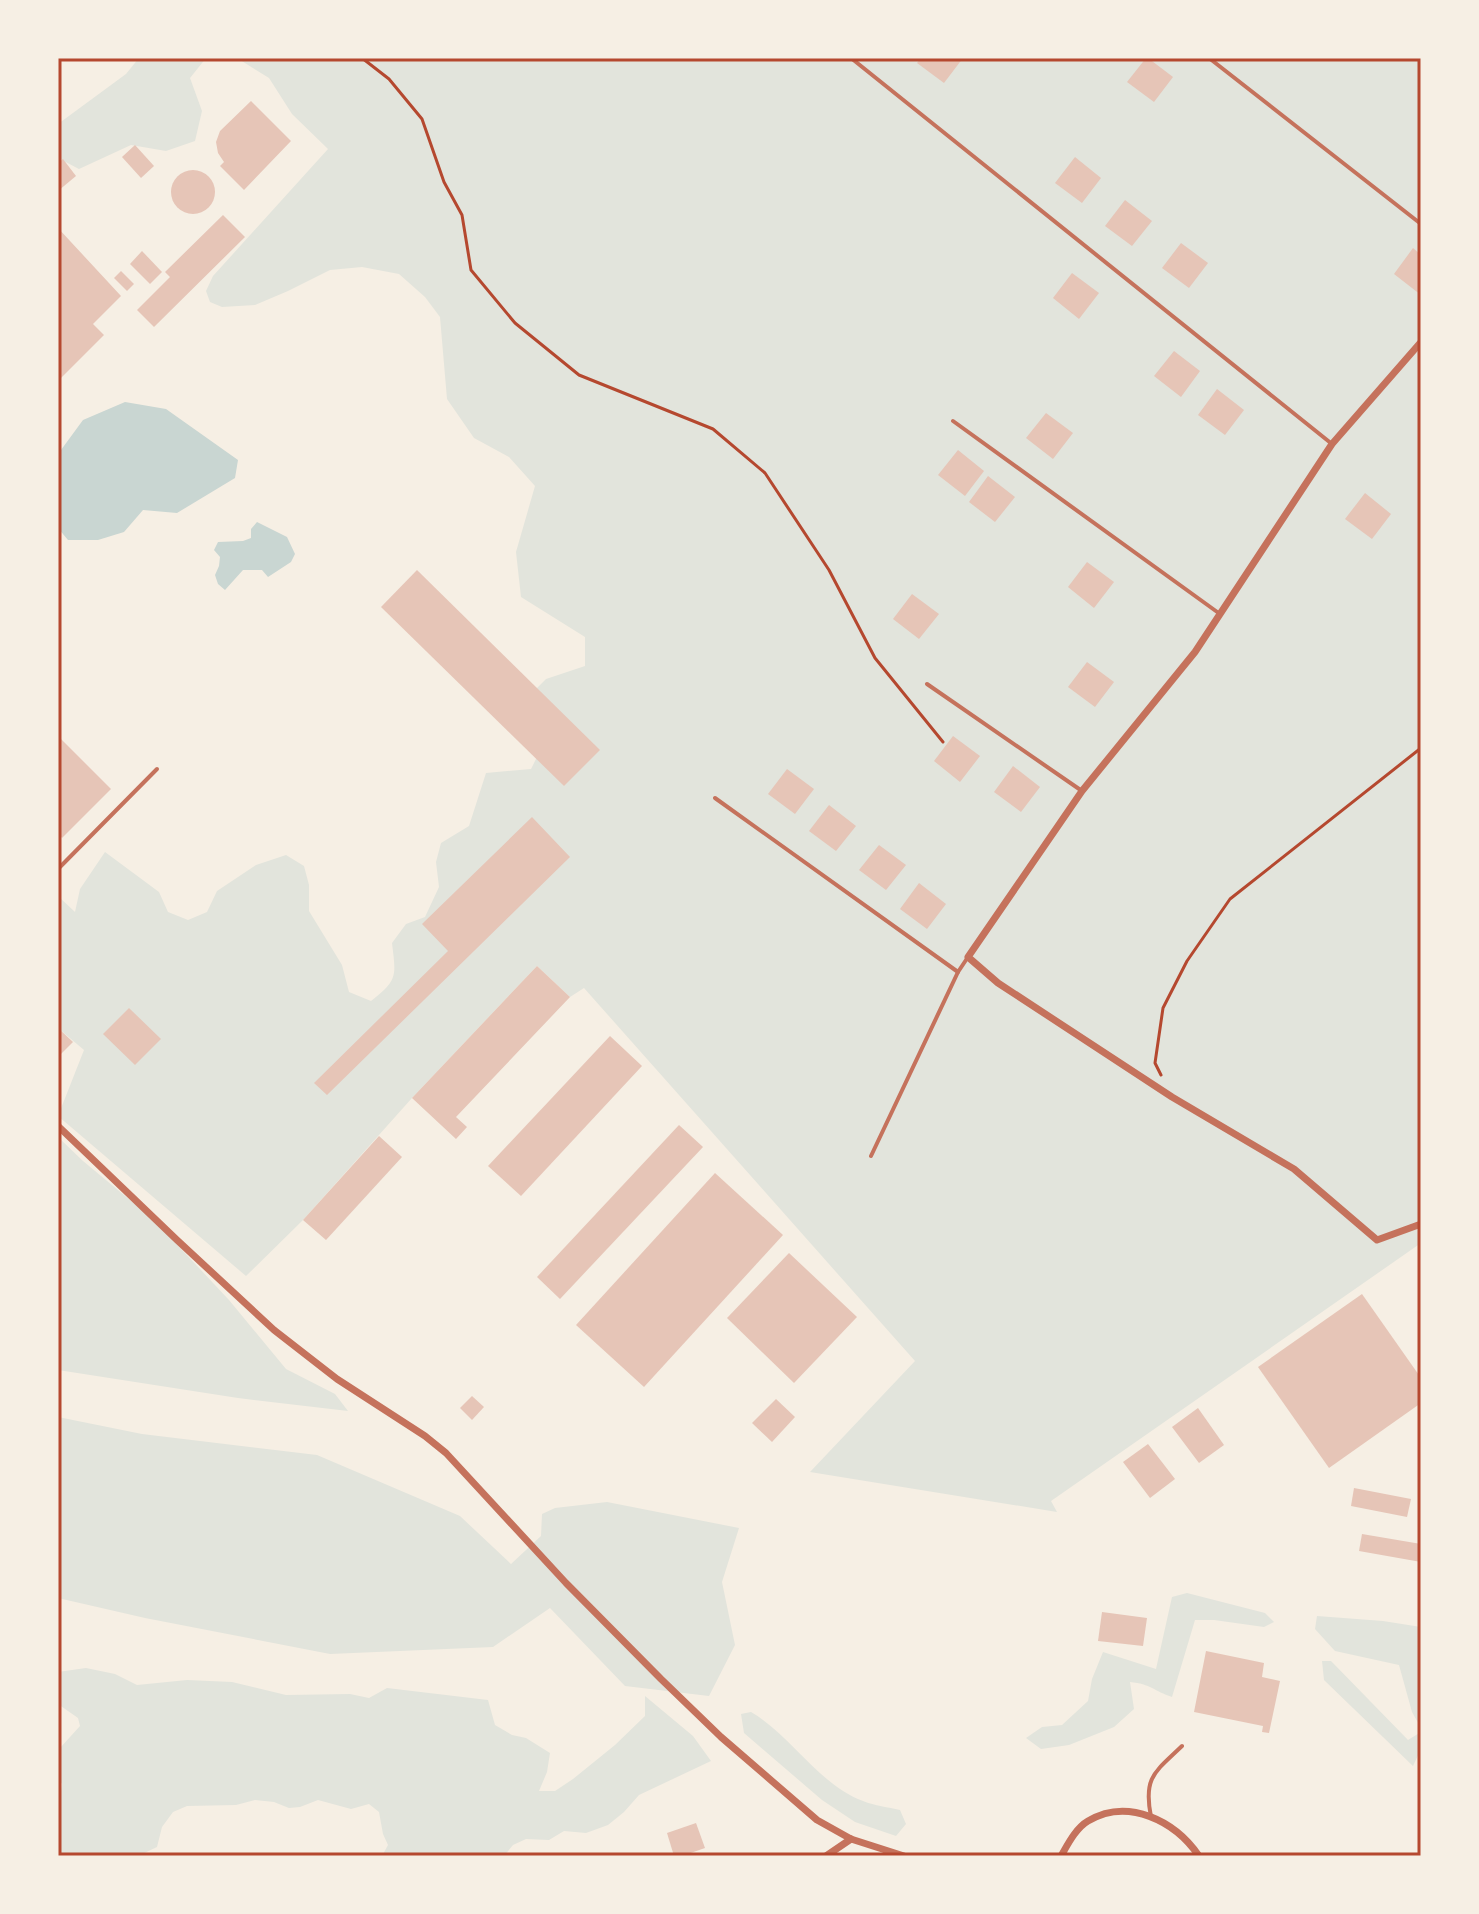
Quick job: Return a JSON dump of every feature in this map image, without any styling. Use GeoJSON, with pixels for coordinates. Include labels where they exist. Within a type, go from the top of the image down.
{"type":"FeatureCollection","features":[{"type":"Feature","properties":{"kind":"street"},"geometry":{"type":"LineString","coordinates":[[1421,342],[1332,444],[1195,652],[1082,791],[968,957],[998,983],[1172,1097],[1294,1169],[1377,1240],[1421,1224]]}},
{"type":"Feature","properties":{"kind":"street"},"geometry":{"type":"LineString","coordinates":[[58,1126],[274,1330],[337,1379],[446,1453],[566,1583],[681,1698],[817,1820],[851,1839],[904,1856]]}},
{"type":"Feature","properties":{"kind":"street"},"geometry":{"type":"LineString","coordinates":[[1061,1856],[1085,1822],[1105,1813],[1127,1810],[1170,1826],[1199,1856]]}},
{"type":"Feature","properties":{"kind":"street"},"geometry":{"type":"LineString","coordinates":[[826,1856],[851,1839]]}},
{"type":"Feature","properties":{"kind":"lane"},"geometry":{"type":"LineString","coordinates":[[851,58],[1332,444]]}},
{"type":"Feature","properties":{"kind":"lane"},"geometry":{"type":"LineString","coordinates":[[1209,58],[1421,224]]}},
{"type":"Feature","properties":{"kind":"lane"},"geometry":{"type":"LineString","coordinates":[[953,421],[1220,614]]}},
{"type":"Feature","properties":{"kind":"lane"},"geometry":{"type":"LineString","coordinates":[[927,684],[1082,791]]}},
{"type":"Feature","properties":{"kind":"lane"},"geometry":{"type":"LineString","coordinates":[[58,869],[157,769]]}},
{"type":"Feature","properties":{"kind":"lane"},"geometry":{"type":"LineString","coordinates":[[715,798],[958,972]]}},
{"type":"Feature","properties":{"kind":"lane"},"geometry":{"type":"LineString","coordinates":[[871,1156],[958,972],[968,957]]}},
{"type":"Feature","properties":{"kind":"lane"},"geometry":{"type":"LineString","coordinates":[[1151,1817],[1149,1782],[1182,1746]]}},
{"type":"Feature","properties":{"kind":"path"},"geometry":{"type":"LineString","coordinates":[[362,58],[389,79],[422,119],[444,182],[462,215],[471,270],[515,323],[579,375],[713,429],[765,473],[829,570],[875,658],[943,742]]}},
{"type":"Feature","properties":{"kind":"path"},"geometry":{"type":"LineString","coordinates":[[1172,1097],[1155,1063],[1163,1008],[1187,961],[1230,899],[1421,748]]}},
{"type":"Feature","properties":{"kind":"shaded area"},"geometry":{"type":"Polygon","coordinates":[[[139,58],[206,58],[190,78],[202,111],[195,141],[166,151],[131,145],[79,169],[58,158],[58,124],[126,74],[139,58]]]}},
{"type":"Feature","properties":{"kind":"shaded area"},"geometry":{"type":"Polygon","coordinates":[[[237,58],[1421,58],[1421,1243],[1051,1501],[1057,1512],[810,1472],[915,1361],[584,988],[570,997],[537,966],[412,1098],[303,1220],[246,1276],[58,1116],[84,1050],[58,1028],[58,896],[75,912],[80,889],[105,852],[159,892],[168,912],[188,920],[207,912],[217,891],[256,865],[286,855],[304,866],[309,885],[309,911],[342,965],[349,992],[371,1001],[391,982],[394,970],[392,943],[406,924],[425,917],[439,887],[436,862],[441,843],[469,826],[486,773],[531,769],[536,759],[531,694],[546,679],[585,666],[585,637],[521,597],[516,552],[535,486],[509,457],[474,438],[447,399],[440,317],[425,297],[399,274],[362,267],[330,270],[255,305],[222,307],[210,302],[206,291],[213,276],[328,149],[292,114],[269,78],[237,58]]]}},
{"type":"Feature","properties":{"kind":"shaded area"},"geometry":{"type":"Polygon","coordinates":[[[125,402],[166,409],[238,460],[235,478],[177,513],[143,510],[124,532],[98,540],[68,540],[58,528],[58,458],[61,450],[83,420],[125,402]]]}},
{"type":"Feature","properties":{"kind":"shaded area"},"geometry":{"type":"Polygon","coordinates":[[[257,522],[287,537],[295,554],[291,562],[268,577],[262,570],[243,570],[225,590],[218,584],[215,575],[220,557],[214,550],[218,542],[251,538],[251,529],[257,522]]]}},
{"type":"Feature","properties":{"kind":"shaded area"},"geometry":{"type":"Polygon","coordinates":[[[58,1137],[154,1220],[229,1300],[286,1369],[335,1394],[348,1411],[238,1398],[58,1370],[58,1137]]]}},
{"type":"Feature","properties":{"kind":"shaded area"},"geometry":{"type":"Polygon","coordinates":[[[58,1417],[142,1434],[317,1455],[460,1516],[511,1564],[541,1536],[542,1514],[555,1508],[607,1502],[739,1528],[722,1582],[735,1645],[709,1696],[625,1686],[550,1608],[493,1647],[330,1654],[58,1598],[58,1417]]]}},
{"type":"Feature","properties":{"kind":"shaded area"},"geometry":{"type":"Polygon","coordinates":[[[1187,1593],[1265,1613],[1274,1622],[1264,1627],[1195,1620],[1172,1697],[1130,1682],[1134,1709],[1114,1727],[1069,1745],[1041,1749],[1026,1738],[1042,1727],[1062,1725],[1088,1701],[1092,1679],[1103,1652],[1156,1669],[1172,1597],[1187,1593]]]}},
{"type":"Feature","properties":{"kind":"shaded area"},"geometry":{"type":"Polygon","coordinates":[[[1317,1616],[1421,1627],[1421,1728],[1412,1712],[1399,1665],[1335,1651],[1315,1629],[1317,1616]]]}},
{"type":"Feature","properties":{"kind":"shaded area"},"geometry":{"type":"Polygon","coordinates":[[[1322,1661],[1331,1661],[1408,1740],[1421,1732],[1421,1749],[1413,1766],[1324,1680],[1322,1661]]]}},
{"type":"Feature","properties":{"kind":"shaded area"},"geometry":{"type":"Polygon","coordinates":[[[86,1668],[115,1674],[137,1685],[187,1680],[232,1682],[286,1695],[350,1694],[369,1698],[387,1688],[488,1700],[495,1725],[512,1735],[526,1738],[550,1753],[547,1772],[539,1791],[555,1791],[615,1745],[645,1716],[645,1696],[693,1736],[711,1761],[639,1795],[608,1825],[586,1833],[564,1831],[549,1840],[526,1839],[513,1845],[504,1856],[382,1856],[388,1845],[379,1812],[369,1804],[351,1809],[318,1800],[289,1808],[274,1802],[255,1800],[236,1805],[187,1806],[173,1812],[162,1827],[157,1847],[138,1856],[58,1856],[58,1792],[61,1792],[62,1784],[58,1777],[58,1748],[80,1726],[78,1718],[58,1704],[58,1672],[86,1668]]]}},
{"type":"Feature","properties":{"kind":"shaded area"},"geometry":{"type":"Polygon","coordinates":[[[751,1712],[779,1733],[833,1784],[863,1801],[900,1810],[906,1824],[896,1836],[855,1822],[822,1800],[744,1733],[741,1714],[751,1712]]]}},
{"type":"Feature","properties":{"kind":"building"},"geometry":{"type":"Polygon","coordinates":[[[921,58],[963,58],[944,83],[917,63],[921,58]]]}},
{"type":"Feature","properties":{"kind":"building"},"geometry":{"type":"Polygon","coordinates":[[[1146,58],[1173,77],[1154,102],[1127,82],[1146,58]]]}},
{"type":"Feature","properties":{"kind":"building"},"geometry":{"type":"Polygon","coordinates":[[[251,101],[291,141],[244,190],[220,166],[224,162],[216,142],[220,131],[251,101]]]}},
{"type":"Feature","properties":{"kind":"building"},"geometry":{"type":"Polygon","coordinates":[[[135,145],[154,166],[141,178],[122,157],[135,145]]]}},
{"type":"Feature","properties":{"kind":"building"},"geometry":{"type":"Polygon","coordinates":[[[1075,157],[1101,178],[1082,203],[1055,183],[1075,157]]]}},
{"type":"Feature","properties":{"kind":"building"},"geometry":{"type":"Polygon","coordinates":[[[63,159],[76,176],[58,191],[58,163],[63,159]]]}},
{"type":"Feature","properties":{"kind":"building"},"geometry":{"type":"Polygon","coordinates":[[[193,170],[209,176],[215,192],[209,208],[193,214],[177,208],[171,192],[177,176],[193,170]]]}},
{"type":"Feature","properties":{"kind":"building"},"geometry":{"type":"Polygon","coordinates":[[[1125,200],[1152,221],[1132,246],[1105,226],[1125,200]]]}},
{"type":"Feature","properties":{"kind":"building"},"geometry":{"type":"Polygon","coordinates":[[[223,215],[245,237],[154,327],[137,310],[170,277],[165,272],[223,215]]]}},
{"type":"Feature","properties":{"kind":"building"},"geometry":{"type":"Polygon","coordinates":[[[58,228],[121,296],[93,324],[104,335],[58,381],[58,228]]]}},
{"type":"Feature","properties":{"kind":"building"},"geometry":{"type":"Polygon","coordinates":[[[1181,243],[1208,263],[1189,288],[1162,268],[1181,243]]]}},
{"type":"Feature","properties":{"kind":"building"},"geometry":{"type":"Polygon","coordinates":[[[1413,248],[1421,255],[1421,295],[1394,274],[1413,248]]]}},
{"type":"Feature","properties":{"kind":"building"},"geometry":{"type":"Polygon","coordinates":[[[142,251],[162,272],[150,284],[130,264],[142,251]]]}},
{"type":"Feature","properties":{"kind":"building"},"geometry":{"type":"Polygon","coordinates":[[[121,271],[134,284],[127,291],[114,278],[121,271]]]}},
{"type":"Feature","properties":{"kind":"building"},"geometry":{"type":"Polygon","coordinates":[[[1072,273],[1099,293],[1079,319],[1053,298],[1072,273]]]}},
{"type":"Feature","properties":{"kind":"building"},"geometry":{"type":"Polygon","coordinates":[[[1174,351],[1200,371],[1181,397],[1154,376],[1174,351]]]}},
{"type":"Feature","properties":{"kind":"building"},"geometry":{"type":"Polygon","coordinates":[[[1217,389],[1244,410],[1225,435],[1198,415],[1217,389]]]}},
{"type":"Feature","properties":{"kind":"building"},"geometry":{"type":"Polygon","coordinates":[[[1046,413],[1073,433],[1053,459],[1026,438],[1046,413]]]}},
{"type":"Feature","properties":{"kind":"building"},"geometry":{"type":"Polygon","coordinates":[[[958,450],[984,471],[965,496],[938,475],[958,450]]]}},
{"type":"Feature","properties":{"kind":"building"},"geometry":{"type":"Polygon","coordinates":[[[988,476],[1015,497],[995,522],[969,502],[988,476]]]}},
{"type":"Feature","properties":{"kind":"building"},"geometry":{"type":"Polygon","coordinates":[[[1365,493],[1391,514],[1372,539],[1345,519],[1365,493]]]}},
{"type":"Feature","properties":{"kind":"building"},"geometry":{"type":"Polygon","coordinates":[[[1087,562],[1114,582],[1094,608],[1068,587],[1087,562]]]}},
{"type":"Feature","properties":{"kind":"building"},"geometry":{"type":"Polygon","coordinates":[[[417,570],[600,750],[564,786],[381,607],[417,570]]]}},
{"type":"Feature","properties":{"kind":"building"},"geometry":{"type":"Polygon","coordinates":[[[912,594],[939,614],[919,639],[893,619],[912,594]]]}},
{"type":"Feature","properties":{"kind":"building"},"geometry":{"type":"Polygon","coordinates":[[[1087,662],[1114,682],[1095,707],[1068,687],[1087,662]]]}},
{"type":"Feature","properties":{"kind":"building"},"geometry":{"type":"Polygon","coordinates":[[[58,736],[111,789],[62,838],[58,833],[58,736]]]}},
{"type":"Feature","properties":{"kind":"building"},"geometry":{"type":"Polygon","coordinates":[[[953,736],[980,756],[960,782],[934,761],[953,736]]]}},
{"type":"Feature","properties":{"kind":"building"},"geometry":{"type":"Polygon","coordinates":[[[1013,766],[1040,787],[1021,812],[994,792],[1013,766]]]}},
{"type":"Feature","properties":{"kind":"building"},"geometry":{"type":"Polygon","coordinates":[[[787,769],[814,789],[795,814],[768,794],[787,769]]]}},
{"type":"Feature","properties":{"kind":"building"},"geometry":{"type":"Polygon","coordinates":[[[829,805],[856,826],[836,851],[809,831],[829,805]]]}},
{"type":"Feature","properties":{"kind":"building"},"geometry":{"type":"Polygon","coordinates":[[[532,817],[570,857],[327,1095],[314,1083],[448,951],[422,924],[532,817]]]}},
{"type":"Feature","properties":{"kind":"building"},"geometry":{"type":"Polygon","coordinates":[[[879,845],[906,865],[886,890],[859,870],[879,845]]]}},
{"type":"Feature","properties":{"kind":"building"},"geometry":{"type":"Polygon","coordinates":[[[919,883],[946,904],[927,929],[900,909],[919,883]]]}},
{"type":"Feature","properties":{"kind":"building"},"geometry":{"type":"Polygon","coordinates":[[[537,966],[570,997],[456,1117],[467,1127],[456,1139],[412,1098],[537,966]]]}},
{"type":"Feature","properties":{"kind":"building"},"geometry":{"type":"Polygon","coordinates":[[[129,1008],[161,1039],[135,1065],[103,1034],[129,1008]]]}},
{"type":"Feature","properties":{"kind":"building"},"geometry":{"type":"Polygon","coordinates":[[[58,1028],[73,1042],[58,1057],[58,1028]]]}},
{"type":"Feature","properties":{"kind":"building"},"geometry":{"type":"Polygon","coordinates":[[[610,1036],[642,1066],[521,1196],[488,1166],[610,1036]]]}},
{"type":"Feature","properties":{"kind":"building"},"geometry":{"type":"Polygon","coordinates":[[[679,1125],[703,1147],[560,1299],[537,1277],[679,1125]]]}},
{"type":"Feature","properties":{"kind":"building"},"geometry":{"type":"Polygon","coordinates":[[[379,1136],[402,1157],[326,1240],[303,1220],[379,1136]]]}},
{"type":"Feature","properties":{"kind":"building"},"geometry":{"type":"Polygon","coordinates":[[[715,1173],[783,1235],[644,1387],[576,1325],[715,1173]]]}},
{"type":"Feature","properties":{"kind":"building"},"geometry":{"type":"Polygon","coordinates":[[[789,1253],[857,1317],[794,1383],[727,1318],[789,1253]]]}},
{"type":"Feature","properties":{"kind":"building"},"geometry":{"type":"Polygon","coordinates":[[[1362,1294],[1421,1378],[1421,1403],[1329,1468],[1258,1367],[1362,1294]]]}},
{"type":"Feature","properties":{"kind":"building"},"geometry":{"type":"Polygon","coordinates":[[[472,1396],[484,1407],[472,1420],[460,1408],[472,1396]]]}},
{"type":"Feature","properties":{"kind":"building"},"geometry":{"type":"Polygon","coordinates":[[[776,1399],[795,1417],[772,1442],[752,1423],[776,1399]]]}},
{"type":"Feature","properties":{"kind":"building"},"geometry":{"type":"Polygon","coordinates":[[[1198,1408],[1224,1445],[1199,1463],[1172,1427],[1198,1408]]]}},
{"type":"Feature","properties":{"kind":"building"},"geometry":{"type":"Polygon","coordinates":[[[1148,1444],[1175,1479],[1150,1498],[1123,1462],[1148,1444]]]}},
{"type":"Feature","properties":{"kind":"building"},"geometry":{"type":"Polygon","coordinates":[[[1354,1488],[1411,1499],[1407,1517],[1351,1506],[1354,1488]]]}},
{"type":"Feature","properties":{"kind":"building"},"geometry":{"type":"Polygon","coordinates":[[[1362,1534],[1421,1544],[1421,1562],[1359,1551],[1362,1534]]]}},
{"type":"Feature","properties":{"kind":"building"},"geometry":{"type":"Polygon","coordinates":[[[1102,1612],[1147,1618],[1143,1646],[1098,1641],[1102,1612]]]}},
{"type":"Feature","properties":{"kind":"building"},"geometry":{"type":"Polygon","coordinates":[[[1206,1651],[1264,1663],[1262,1677],[1280,1681],[1269,1733],[1262,1732],[1263,1726],[1194,1712],[1206,1651]]]}},
{"type":"Feature","properties":{"kind":"building"},"geometry":{"type":"Polygon","coordinates":[[[696,1823],[705,1848],[674,1856],[667,1833],[696,1823]]]}}]}
